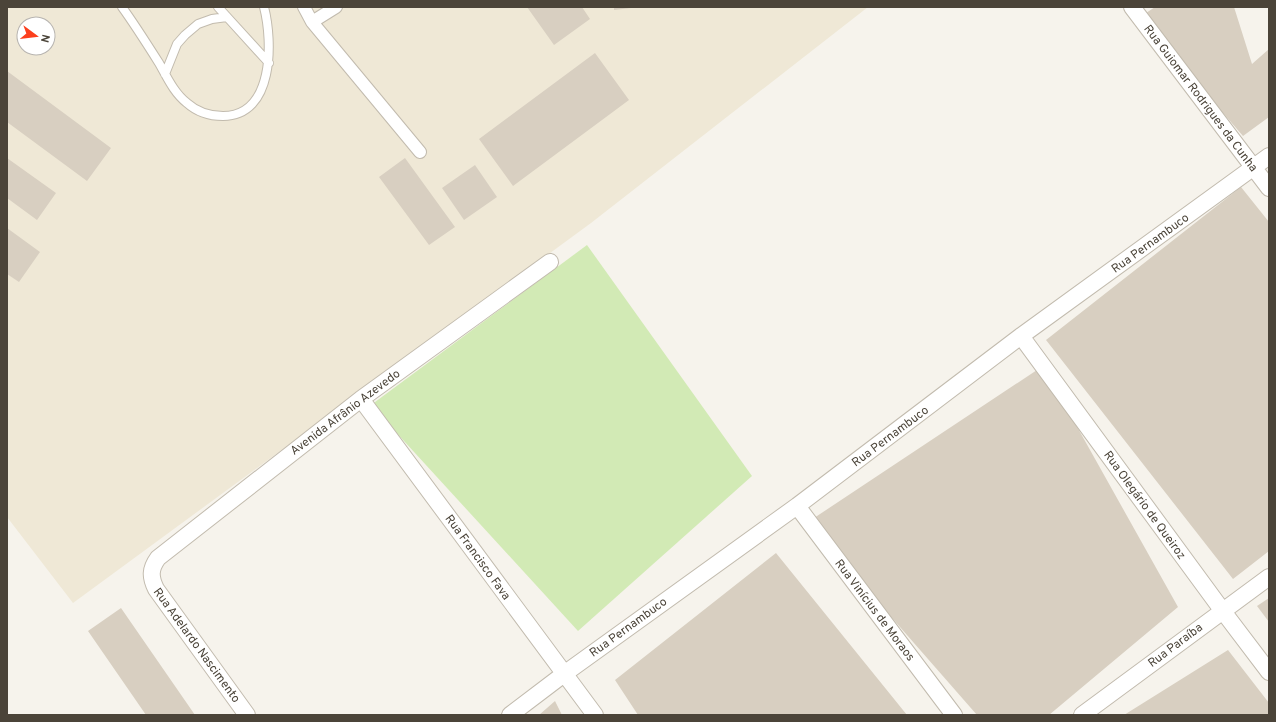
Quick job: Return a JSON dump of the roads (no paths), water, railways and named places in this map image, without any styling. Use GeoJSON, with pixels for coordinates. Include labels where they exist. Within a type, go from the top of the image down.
{"type":"FeatureCollection","features":[{"type":"Feature","properties":{"kind":"street"},"geometry":{"type":"LineString","coordinates":[[304,7],[312,22],[420,152]]}},
{"type":"Feature","properties":{"kind":"street"},"geometry":{"type":"LineString","coordinates":[[312,22],[336,7]]}},
{"type":"Feature","properties":{"kind":"street","name":"Rua Guiomar Rodrigues da Cunha"},"geometry":{"type":"LineString","coordinates":[[1132,7],[1269,188]]}},
{"type":"Feature","properties":{"kind":"street","name":"Rua Pernambuco"},"geometry":{"type":"LineString","coordinates":[[510,715],[564,674],[797,506],[1021,336],[1269,156]]}},
{"type":"Feature","properties":{"kind":"street","name":"Avenida Afrânio Azevedo"},"geometry":{"type":"LineString","coordinates":[[151,573],[153,564],[158,558],[361,399],[550,262]]}},
{"type":"Feature","properties":{"kind":"street","name":"Rua Olegário de Queiroz"},"geometry":{"type":"LineString","coordinates":[[1021,336],[1269,672]]}},
{"type":"Feature","properties":{"kind":"street","name":"Rua Francisco Fava"},"geometry":{"type":"LineString","coordinates":[[361,399],[595,715]]}},
{"type":"Feature","properties":{"kind":"street","name":"Rua Vinícius de Moraos"},"geometry":{"type":"LineString","coordinates":[[797,506],[954,715]]}},
{"type":"Feature","properties":{"kind":"street","name":"Rua Adelardo Nascimento"},"geometry":{"type":"LineString","coordinates":[[151,573],[152,582],[156,589],[247,715]]}},
{"type":"Feature","properties":{"kind":"street","name":"Rua Paraíba"},"geometry":{"type":"LineString","coordinates":[[1082,715],[1222,610],[1269,577]]}},
{"type":"Feature","properties":{"kind":"lane"},"geometry":{"type":"LineString","coordinates":[[122,7],[173,87],[186,103],[200,112],[214,116],[231,116],[247,110],[257,98],[264,82],[269,63],[270,41],[264,7]]}},
{"type":"Feature","properties":{"kind":"lane"},"geometry":{"type":"LineString","coordinates":[[218,7],[269,63]]}},
{"type":"Feature","properties":{"kind":"lane"},"geometry":{"type":"LineString","coordinates":[[165,74],[177,44],[185,35],[198,24],[212,19],[227,17]]}}]}
